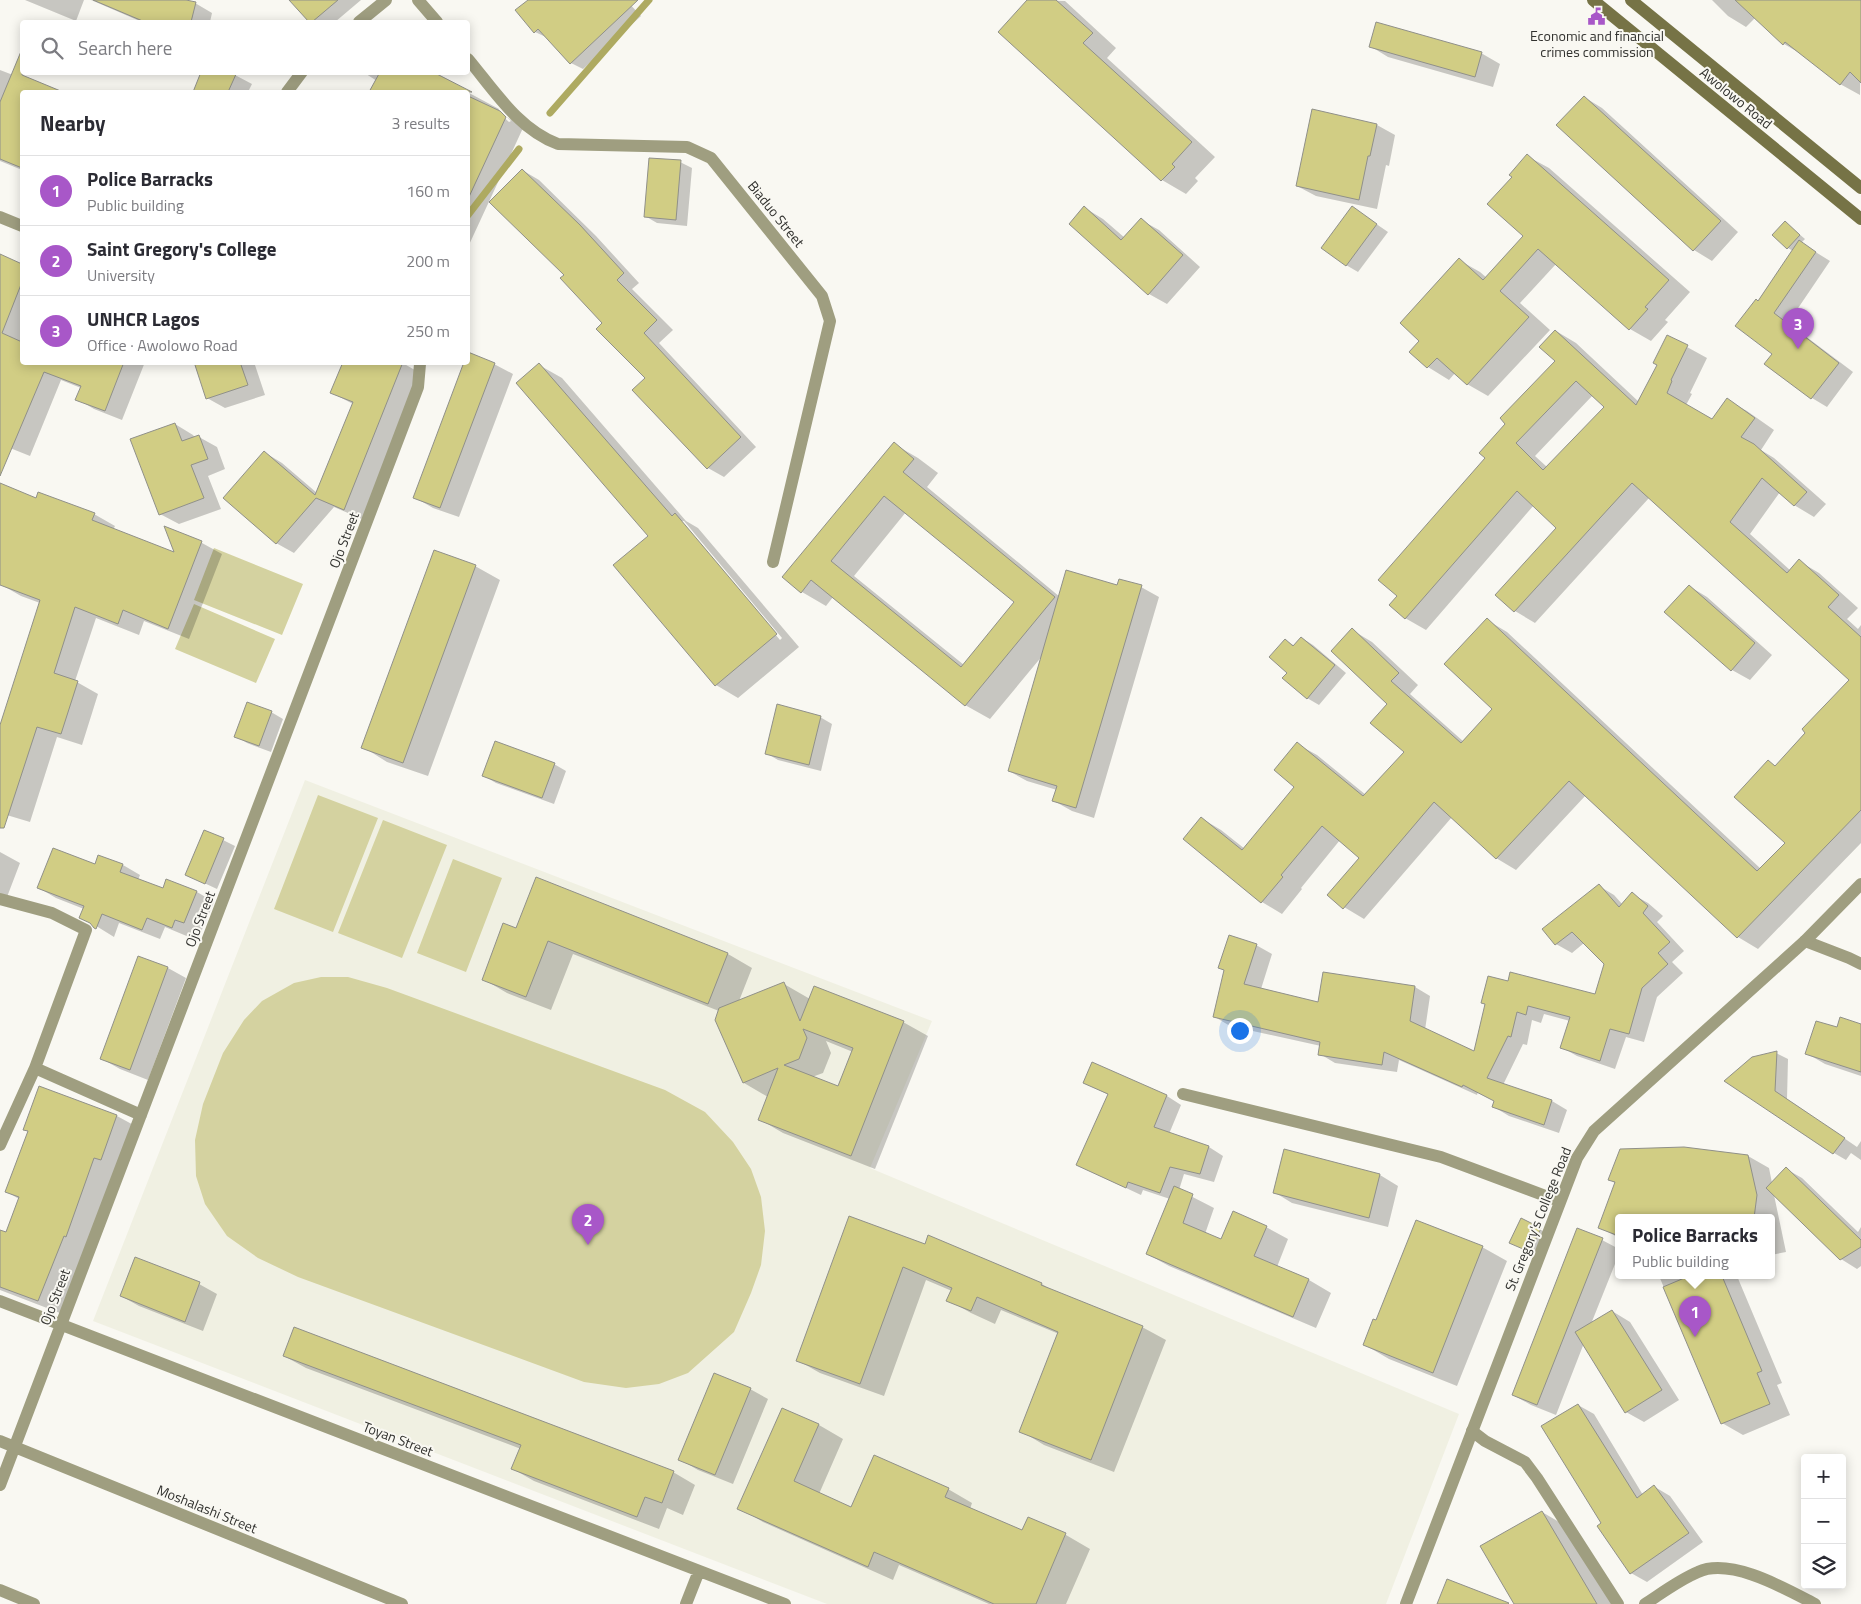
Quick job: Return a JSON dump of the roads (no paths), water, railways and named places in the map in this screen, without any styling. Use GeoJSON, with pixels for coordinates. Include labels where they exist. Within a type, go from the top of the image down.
{"type":"FeatureCollection","features":[{"type":"Feature","properties":{"kind":"main road","name":"Awolowo Road"},"geometry":{"type":"LineString","coordinates":[[1593,0],[1861,218]]}},
{"type":"Feature","properties":{"kind":"main road","name":"Awolowo Road"},"geometry":{"type":"LineString","coordinates":[[1631,0],[1861,188]]}},
{"type":"Feature","properties":{"kind":"street"},"geometry":{"type":"LineString","coordinates":[[362,20],[386,0]]}},
{"type":"Feature","properties":{"kind":"street"},"geometry":{"type":"LineString","coordinates":[[418,0],[435,20]]}},
{"type":"Feature","properties":{"kind":"street","name":"Biaduo Street"},"geometry":{"type":"LineString","coordinates":[[470,60],[518,119],[542,138],[558,144],[687,147],[711,158],[822,296],[830,321],[773,562]]}},
{"type":"Feature","properties":{"kind":"street"},"geometry":{"type":"LineString","coordinates":[[288,90],[300,75]]}},
{"type":"Feature","properties":{"kind":"street"},"geometry":{"type":"LineString","coordinates":[[0,217],[20,225]]}},
{"type":"Feature","properties":{"kind":"street","name":"Ojo Street"},"geometry":{"type":"LineString","coordinates":[[0,1485],[418,386],[420,365]]}},
{"type":"Feature","properties":{"kind":"street","name":"St. Gregory's College Road"},"geometry":{"type":"LineString","coordinates":[[1406,1604],[1559,1201],[1577,1158],[1594,1131],[1805,941],[1861,884]]}},
{"type":"Feature","properties":{"kind":"street"},"geometry":{"type":"LineString","coordinates":[[0,899],[52,913],[86,930],[35,1068],[0,1145]]}},
{"type":"Feature","properties":{"kind":"street"},"geometry":{"type":"LineString","coordinates":[[1805,941],[1861,964]]}},
{"type":"Feature","properties":{"kind":"street"},"geometry":{"type":"LineString","coordinates":[[35,1068],[141,1115]]}},
{"type":"Feature","properties":{"kind":"street"},"geometry":{"type":"LineString","coordinates":[[1183,1094],[1441,1157],[1559,1201]]}},
{"type":"Feature","properties":{"kind":"street","name":"Toyan Street"},"geometry":{"type":"LineString","coordinates":[[0,1301],[785,1604]]}},
{"type":"Feature","properties":{"kind":"street"},"geometry":{"type":"LineString","coordinates":[[1472,1431],[1485,1441],[1525,1462],[1618,1604]]}},
{"type":"Feature","properties":{"kind":"street","name":"Moshalashi Street"},"geometry":{"type":"LineString","coordinates":[[0,1441],[402,1604]]}},
{"type":"Feature","properties":{"kind":"street"},"geometry":{"type":"LineString","coordinates":[[1645,1604],[1699,1571],[1720,1568],[1750,1574],[1815,1604]]}},
{"type":"Feature","properties":{"kind":"street"},"geometry":{"type":"LineString","coordinates":[[686,1604],[699,1571]]}},
{"type":"Feature","properties":{"kind":"street"},"geometry":{"type":"LineString","coordinates":[[0,1590],[34,1604]]}},
{"type":"Feature","properties":{"kind":"waterway"},"geometry":{"type":"LineString","coordinates":[[550,113],[649,0]]}},
{"type":"Feature","properties":{"kind":"waterway"},"geometry":{"type":"LineString","coordinates":[[470,212],[519,149]]}},
{"type":"Feature","properties":{"kind":"place","name":"Economic and financial crimes commission"},"geometry":{"type":"Point","coordinates":[1597,16]}},
{"type":"Feature","properties":{"kind":"place","name":"UNHCR Lagos"},"geometry":{"type":"Point","coordinates":[1798,349]}},
{"type":"Feature","properties":{"kind":"place","name":"Saint Gregory's College"},"geometry":{"type":"Point","coordinates":[588,1245]}},
{"type":"Feature","properties":{"kind":"place","name":"Police Barracks"},"geometry":{"type":"Point","coordinates":[1695,1337]}}]}
